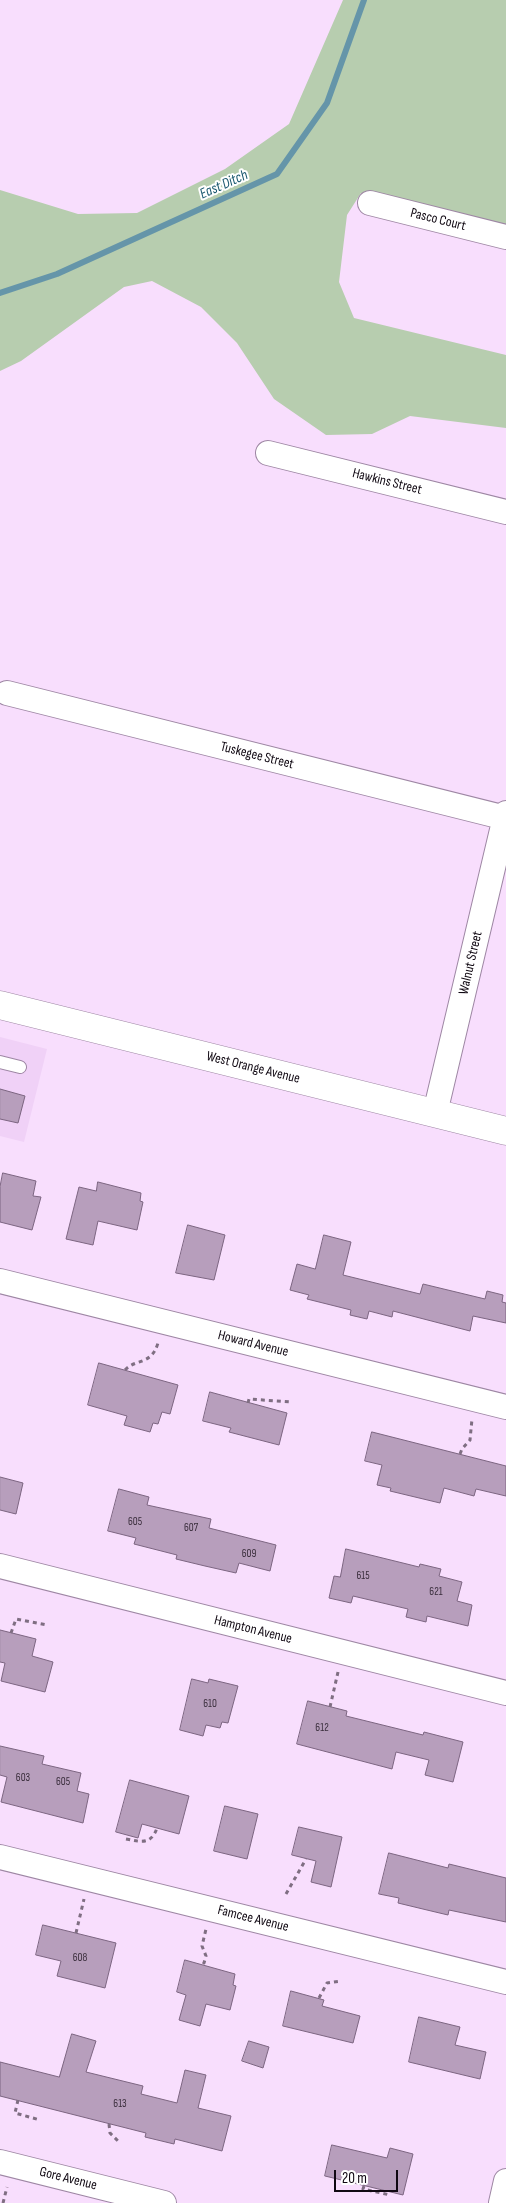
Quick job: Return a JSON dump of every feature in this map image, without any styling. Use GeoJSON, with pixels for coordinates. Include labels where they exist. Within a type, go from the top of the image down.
{"type":"FeatureCollection","features":[{"type":"Feature","properties":{"kind":"main road","name":"West Orange Avenue"},"geometry":{"type":"LineString","coordinates":[[0,1005],[506,1131]]}},
{"type":"Feature","properties":{"kind":"street","name":"Pasco Court"},"geometry":{"type":"LineString","coordinates":[[370,203],[506,237]]}},
{"type":"Feature","properties":{"kind":"street","name":"Hawkins Street"},"geometry":{"type":"LineString","coordinates":[[268,453],[506,512]]}},
{"type":"Feature","properties":{"kind":"street","name":"Tuskegee Street"},"geometry":{"type":"LineString","coordinates":[[7,693],[506,816]]}},
{"type":"Feature","properties":{"kind":"street","name":"Walnut Street"},"geometry":{"type":"LineString","coordinates":[[435,1113],[506,816]]}},
{"type":"Feature","properties":{"kind":"street","name":"Howard Avenue"},"geometry":{"type":"LineString","coordinates":[[0,1281],[506,1407]]}},
{"type":"Feature","properties":{"kind":"street","name":"Hampton Avenue"},"geometry":{"type":"LineString","coordinates":[[0,1566],[506,1693]]}},
{"type":"Feature","properties":{"kind":"street","name":"Famcee Avenue"},"geometry":{"type":"LineString","coordinates":[[0,1857],[506,1982]]}},
{"type":"Feature","properties":{"kind":"street","name":"Gore Avenue"},"geometry":{"type":"LineString","coordinates":[[4,2172],[164,2203]]}},
{"type":"Feature","properties":{"kind":"street"},"geometry":{"type":"LineString","coordinates":[[500,2203],[506,2181]]}},
{"type":"Feature","properties":{"kind":"lane"},"geometry":{"type":"LineString","coordinates":[[0,1062],[20,1067]]}},
{"type":"Feature","properties":{"kind":"path"},"geometry":{"type":"LineString","coordinates":[[125,1370],[152,1356],[160,1338]]}},
{"type":"Feature","properties":{"kind":"path"},"geometry":{"type":"LineString","coordinates":[[248,1403],[249,1399],[291,1402]]}},
{"type":"Feature","properties":{"kind":"path"},"geometry":{"type":"LineString","coordinates":[[460,1454],[470,1440],[477,1399]]}},
{"type":"Feature","properties":{"kind":"path"},"geometry":{"type":"LineString","coordinates":[[11,1633],[16,1619],[47,1625]]}},
{"type":"Feature","properties":{"kind":"path"},"geometry":{"type":"LineString","coordinates":[[330,1707],[338,1669]]}},
{"type":"Feature","properties":{"kind":"path"},"geometry":{"type":"LineString","coordinates":[[126,1839],[140,1842],[149,1840],[154,1836],[156,1828]]}},
{"type":"Feature","properties":{"kind":"path"},"geometry":{"type":"LineString","coordinates":[[286,1894],[306,1858]]}},
{"type":"Feature","properties":{"kind":"path"},"geometry":{"type":"LineString","coordinates":[[76,1933],[89,1879]]}},
{"type":"Feature","properties":{"kind":"path"},"geometry":{"type":"LineString","coordinates":[[202,1962],[206,1956]]}},
{"type":"Feature","properties":{"kind":"path"},"geometry":{"type":"LineString","coordinates":[[319,1998],[327,1983],[341,1981]]}},
{"type":"Feature","properties":{"kind":"path"},"geometry":{"type":"LineString","coordinates":[[18,2100],[14,2113],[40,2120]]}},
{"type":"Feature","properties":{"kind":"path"},"geometry":{"type":"LineString","coordinates":[[109,2124],[110,2133],[119,2142]]}},
{"type":"Feature","properties":{"kind":"path"},"geometry":{"type":"LineString","coordinates":[[3,2203],[4,2172]]}},
{"type":"Feature","properties":{"kind":"path"},"geometry":{"type":"LineString","coordinates":[[364,2186],[363,2189],[390,2195]]}},
{"type":"Feature","properties":{"kind":"shaded area"},"geometry":{"type":"Polygon","coordinates":[[[0,1037],[47,1049],[24,1142],[0,1136],[0,1037]]]}},
{"type":"Feature","properties":{"kind":"green space"},"geometry":{"type":"Polygon","coordinates":[[[343,0],[506,0],[506,229],[361,193],[347,215],[339,282],[354,318],[506,355],[506,428],[410,416],[372,434],[326,435],[274,399],[237,343],[201,307],[152,281],[124,287],[21,361],[0,371],[0,190],[78,214],[137,213],[225,169],[289,124],[343,0]]]}},
{"type":"Feature","properties":{"kind":"building"},"geometry":{"type":"Polygon","coordinates":[[[0,1089],[25,1096],[18,1123],[0,1119],[0,1089]]]}},
{"type":"Feature","properties":{"kind":"building"},"geometry":{"type":"Polygon","coordinates":[[[3,1173],[36,1181],[33,1196],[41,1197],[32,1230],[0,1222],[0,1187],[3,1173]]]}},
{"type":"Feature","properties":{"kind":"building"},"geometry":{"type":"Polygon","coordinates":[[[98,1182],[141,1193],[140,1201],[143,1202],[137,1230],[98,1221],[93,1245],[66,1239],[79,1187],[96,1191],[98,1182]]]}},
{"type":"Feature","properties":{"kind":"building"},"geometry":{"type":"Polygon","coordinates":[[[188,1225],[225,1235],[214,1280],[176,1273],[188,1225]]]}},
{"type":"Feature","properties":{"kind":"building"},"geometry":{"type":"Polygon","coordinates":[[[324,1235],[351,1242],[343,1275],[420,1294],[423,1284],[485,1299],[487,1291],[503,1295],[502,1302],[506,1303],[506,1323],[473,1316],[470,1331],[393,1311],[392,1317],[369,1311],[367,1319],[350,1315],[351,1310],[307,1299],[309,1295],[290,1290],[297,1264],[315,1269],[324,1235]]]}},
{"type":"Feature","properties":{"kind":"building"},"geometry":{"type":"Polygon","coordinates":[[[99,1363],[178,1385],[170,1414],[162,1412],[158,1424],[153,1423],[150,1432],[124,1425],[127,1416],[88,1405],[99,1363]]]}},
{"type":"Feature","properties":{"kind":"building"},"geometry":{"type":"Polygon","coordinates":[[[210,1392],[287,1413],[279,1445],[229,1432],[231,1428],[203,1421],[210,1392]]]}},
{"type":"Feature","properties":{"kind":"building"},"geometry":{"type":"Polygon","coordinates":[[[372,1432],[506,1466],[506,1496],[476,1489],[474,1496],[444,1488],[440,1503],[390,1491],[391,1488],[377,1485],[382,1465],[365,1461],[372,1432]]]}},
{"type":"Feature","properties":{"kind":"building"},"geometry":{"type":"Polygon","coordinates":[[[0,1477],[23,1483],[16,1514],[0,1510],[0,1477]]]}},
{"type":"Feature","properties":{"kind":"building"},"geometry":{"type":"Polygon","coordinates":[[[119,1489],[149,1497],[147,1505],[211,1519],[209,1528],[276,1545],[270,1571],[239,1563],[236,1573],[176,1559],[177,1555],[134,1544],[136,1538],[108,1531],[119,1489]]]}},
{"type":"Feature","properties":{"kind":"building"},"geometry":{"type":"Polygon","coordinates":[[[346,1549],[419,1567],[420,1564],[441,1569],[439,1576],[462,1582],[457,1601],[472,1605],[468,1626],[427,1616],[426,1622],[406,1617],[408,1609],[353,1596],[351,1603],[329,1598],[334,1576],[340,1577],[346,1549]]]}},
{"type":"Feature","properties":{"kind":"building"},"geometry":{"type":"Polygon","coordinates":[[[0,1630],[36,1639],[32,1656],[53,1662],[45,1692],[1,1681],[5,1663],[0,1662],[0,1630]]]}},
{"type":"Feature","properties":{"kind":"building"},"geometry":{"type":"Polygon","coordinates":[[[192,1679],[208,1683],[209,1679],[238,1686],[228,1723],[222,1722],[220,1728],[206,1725],[203,1736],[180,1730],[192,1679]]]}},
{"type":"Feature","properties":{"kind":"building"},"geometry":{"type":"Polygon","coordinates":[[[308,1701],[347,1711],[346,1716],[423,1735],[424,1732],[463,1742],[453,1782],[425,1775],[429,1760],[396,1752],[392,1769],[297,1744],[308,1701]]]}},
{"type":"Feature","properties":{"kind":"building"},"geometry":{"type":"Polygon","coordinates":[[[0,1746],[44,1756],[42,1764],[81,1773],[77,1791],[89,1794],[83,1823],[1,1802],[7,1777],[0,1775],[0,1746]]]}},
{"type":"Feature","properties":{"kind":"building"},"geometry":{"type":"Polygon","coordinates":[[[130,1780],[189,1796],[179,1834],[142,1824],[138,1838],[116,1832],[130,1780]]]}},
{"type":"Feature","properties":{"kind":"building"},"geometry":{"type":"Polygon","coordinates":[[[225,1806],[258,1814],[247,1859],[214,1851],[225,1806]]]}},
{"type":"Feature","properties":{"kind":"building"},"geometry":{"type":"Polygon","coordinates":[[[299,1827],[342,1837],[331,1887],[311,1882],[316,1861],[292,1855],[299,1827]]]}},
{"type":"Feature","properties":{"kind":"building"},"geometry":{"type":"Polygon","coordinates":[[[389,1853],[448,1868],[449,1864],[506,1878],[506,1922],[449,1910],[448,1915],[398,1903],[399,1898],[379,1894],[389,1853]]]}},
{"type":"Feature","properties":{"kind":"building"},"geometry":{"type":"Polygon","coordinates":[[[43,1925],[116,1943],[105,1988],[57,1976],[61,1961],[36,1955],[43,1925]]]}},
{"type":"Feature","properties":{"kind":"building"},"geometry":{"type":"Polygon","coordinates":[[[185,1960],[235,1974],[233,1985],[236,1986],[230,2010],[206,2004],[200,2026],[179,2020],[186,1995],[177,1992],[185,1960]]]}},
{"type":"Feature","properties":{"kind":"building"},"geometry":{"type":"Polygon","coordinates":[[[291,1991],[324,2000],[322,2006],[360,2016],[353,2043],[283,2026],[291,1991]]]}},
{"type":"Feature","properties":{"kind":"building"},"geometry":{"type":"Polygon","coordinates":[[[419,2017],[460,2027],[455,2045],[486,2052],[480,2079],[409,2062],[419,2017]]]}},
{"type":"Feature","properties":{"kind":"building"},"geometry":{"type":"Polygon","coordinates":[[[72,2034],[96,2041],[86,2072],[143,2086],[141,2094],[177,2103],[185,2070],[206,2075],[198,2108],[231,2116],[222,2151],[175,2139],[174,2144],[145,2137],[146,2133],[0,2096],[0,2062],[59,2077],[72,2034]]]}},
{"type":"Feature","properties":{"kind":"building"},"geometry":{"type":"Polygon","coordinates":[[[249,2041],[269,2047],[263,2068],[242,2061],[249,2041]]]}},
{"type":"Feature","properties":{"kind":"building"},"geometry":{"type":"Polygon","coordinates":[[[332,2145],[387,2158],[390,2148],[413,2154],[403,2195],[325,2176],[332,2145]]]}},
{"type":"Feature","properties":{"kind":"waterway","name":"East Ditch"},"geometry":{"type":"LineString","coordinates":[[0,293],[57,274],[277,174],[327,103],[364,0]]}}]}
